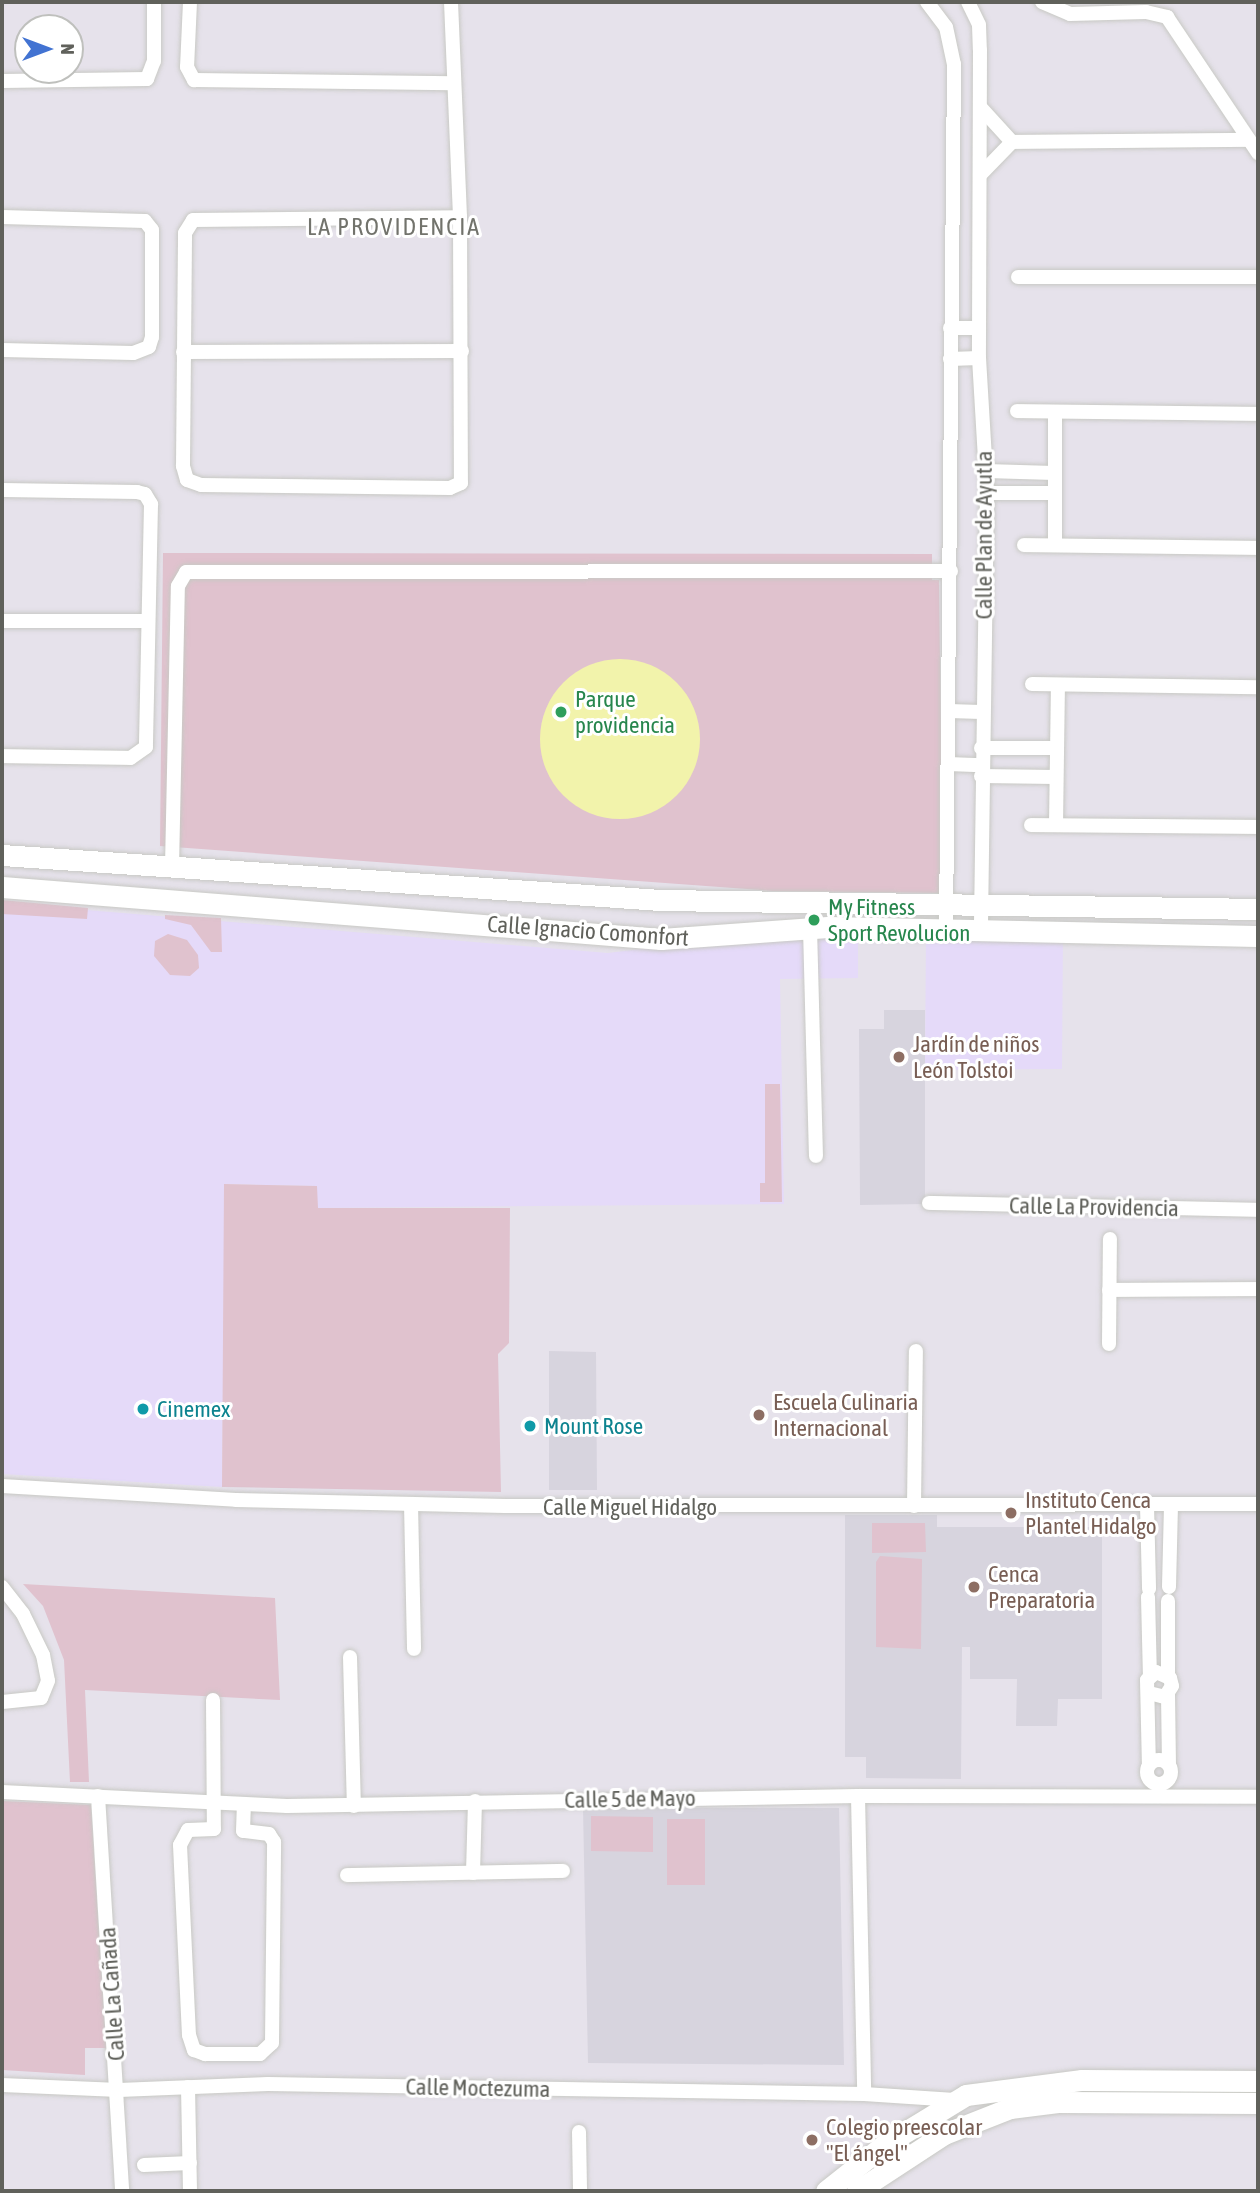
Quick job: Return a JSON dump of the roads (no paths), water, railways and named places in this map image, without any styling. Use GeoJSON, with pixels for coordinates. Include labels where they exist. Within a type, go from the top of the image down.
{"type":"FeatureCollection","features":[{"type":"Feature","properties":{"kind":"main road","name":"Calle Ignacio Comonfort"},"geometry":{"type":"LineString","coordinates":[[2,855],[661,900],[1258,909]]}},
{"type":"Feature","properties":{"kind":"main road","name":"Calle Ignacio Comonfort"},"geometry":{"type":"LineString","coordinates":[[2,887],[661,939],[810,928],[1258,936]]}},
{"type":"Feature","properties":{"kind":"main road"},"geometry":{"type":"LineString","coordinates":[[826,2191],[884,2146],[955,2100],[1005,2088],[1082,2080],[1258,2081]]}},
{"type":"Feature","properties":{"kind":"main road"},"geometry":{"type":"LineString","coordinates":[[857,2191],[944,2134],[1010,2109],[1058,2102],[1258,2104]]}},
{"type":"Feature","properties":{"kind":"street"},"geometry":{"type":"LineString","coordinates":[[2,81],[147,79],[154,61],[154,2]]}},
{"type":"Feature","properties":{"kind":"street"},"geometry":{"type":"LineString","coordinates":[[190,2],[187,67],[194,80],[453,83]]}},
{"type":"Feature","properties":{"kind":"street"},"geometry":{"type":"LineString","coordinates":[[452,2],[460,217],[463,478],[450,488],[201,485],[187,480],[183,466],[183,352],[186,233],[192,220],[460,217]]}},
{"type":"Feature","properties":{"kind":"street","name":"Calle Plan de Ayutla"},"geometry":{"type":"LineString","coordinates":[[926,2],[946,27],[954,64],[946,930]]}},
{"type":"Feature","properties":{"kind":"street","name":"Calle Plan de Ayutla"},"geometry":{"type":"LineString","coordinates":[[968,2],[979,25],[979,358],[987,493],[981,712],[981,931]]}},
{"type":"Feature","properties":{"kind":"street"},"geometry":{"type":"LineString","coordinates":[[1042,2],[1070,14],[1146,12],[1167,17],[1258,153]]}},
{"type":"Feature","properties":{"kind":"street"},"geometry":{"type":"LineString","coordinates":[[981,108],[1012,142]]}},
{"type":"Feature","properties":{"kind":"street"},"geometry":{"type":"LineString","coordinates":[[981,174],[1012,142],[1249,140]]}},
{"type":"Feature","properties":{"kind":"street"},"geometry":{"type":"LineString","coordinates":[[2,217],[145,221],[152,230],[152,337],[149,346],[133,353],[2,350]]}},
{"type":"Feature","properties":{"kind":"street"},"geometry":{"type":"LineString","coordinates":[[1018,277],[1258,277]]}},
{"type":"Feature","properties":{"kind":"street"},"geometry":{"type":"LineString","coordinates":[[950,328],[979,328]]}},
{"type":"Feature","properties":{"kind":"street"},"geometry":{"type":"LineString","coordinates":[[183,352],[462,351]]}},
{"type":"Feature","properties":{"kind":"street"},"geometry":{"type":"LineString","coordinates":[[950,359],[979,358]]}},
{"type":"Feature","properties":{"kind":"street"},"geometry":{"type":"LineString","coordinates":[[1017,411],[1258,414]]}},
{"type":"Feature","properties":{"kind":"street"},"geometry":{"type":"LineString","coordinates":[[1055,412],[1055,545]]}},
{"type":"Feature","properties":{"kind":"street"},"geometry":{"type":"LineString","coordinates":[[986,471],[1054,473]]}},
{"type":"Feature","properties":{"kind":"street"},"geometry":{"type":"LineString","coordinates":[[2,490],[137,492],[149,497],[146,747],[138,754],[2,756]]}},
{"type":"Feature","properties":{"kind":"street"},"geometry":{"type":"LineString","coordinates":[[987,493],[1054,493]]}},
{"type":"Feature","properties":{"kind":"street"},"geometry":{"type":"LineString","coordinates":[[1024,545],[1258,548]]}},
{"type":"Feature","properties":{"kind":"street"},"geometry":{"type":"LineString","coordinates":[[172,867],[178,586],[186,572],[951,571]]}},
{"type":"Feature","properties":{"kind":"street"},"geometry":{"type":"LineString","coordinates":[[2,621],[147,621]]}},
{"type":"Feature","properties":{"kind":"street"},"geometry":{"type":"LineString","coordinates":[[1032,684],[1258,687]]}},
{"type":"Feature","properties":{"kind":"street"},"geometry":{"type":"LineString","coordinates":[[1056,825],[1058,685]]}},
{"type":"Feature","properties":{"kind":"street"},"geometry":{"type":"LineString","coordinates":[[949,711],[981,712]]}},
{"type":"Feature","properties":{"kind":"street"},"geometry":{"type":"LineString","coordinates":[[981,748],[1057,748]]}},
{"type":"Feature","properties":{"kind":"street"},"geometry":{"type":"LineString","coordinates":[[948,765],[981,771],[1056,777]]}},
{"type":"Feature","properties":{"kind":"street"},"geometry":{"type":"LineString","coordinates":[[1031,825],[1258,827]]}},
{"type":"Feature","properties":{"kind":"street"},"geometry":{"type":"LineString","coordinates":[[810,928],[816,1156]]}},
{"type":"Feature","properties":{"kind":"street","name":"Calle La Providencia"},"geometry":{"type":"LineString","coordinates":[[929,1203],[1258,1210]]}},
{"type":"Feature","properties":{"kind":"street"},"geometry":{"type":"LineString","coordinates":[[1110,1239],[1110,1344]]}},
{"type":"Feature","properties":{"kind":"street"},"geometry":{"type":"LineString","coordinates":[[1110,1290],[1258,1290]]}},
{"type":"Feature","properties":{"kind":"street"},"geometry":{"type":"LineString","coordinates":[[914,1506],[916,1351]]}},
{"type":"Feature","properties":{"kind":"street","name":"Calle Miguel Hidalgo"},"geometry":{"type":"LineString","coordinates":[[2,1486],[411,1504],[1258,1504]]}},
{"type":"Feature","properties":{"kind":"street"},"geometry":{"type":"LineString","coordinates":[[411,1504],[414,1649]]}},
{"type":"Feature","properties":{"kind":"street"},"geometry":{"type":"LineString","coordinates":[[1147,1504],[1150,1677],[1147,1776],[1157,1784],[1168,1780],[1169,1765],[1168,1694],[1172,1686],[1168,1675],[1171,1504]]}},
{"type":"Feature","properties":{"kind":"street"},"geometry":{"type":"LineString","coordinates":[[2,1587],[28,1624],[43,1655],[48,1681],[41,1698],[2,1702]]}},
{"type":"Feature","properties":{"kind":"street"},"geometry":{"type":"LineString","coordinates":[[1149,1593],[1157,1604],[1168,1594]]}},
{"type":"Feature","properties":{"kind":"street"},"geometry":{"type":"LineString","coordinates":[[350,1657],[354,1806]]}},
{"type":"Feature","properties":{"kind":"street"},"geometry":{"type":"LineString","coordinates":[[1150,1677],[1156,1672],[1168,1675]]}},
{"type":"Feature","properties":{"kind":"street"},"geometry":{"type":"LineString","coordinates":[[1149,1693],[1156,1698],[1168,1694]]}},
{"type":"Feature","properties":{"kind":"street"},"geometry":{"type":"LineString","coordinates":[[213,1700],[214,1829],[188,1830],[180,1845],[189,2035],[194,2050],[205,2054],[260,2054],[272,2043],[274,1842],[269,1834],[243,1831],[244,1805]]}},
{"type":"Feature","properties":{"kind":"street"},"geometry":{"type":"LineString","coordinates":[[1149,1765],[1159,1760],[1169,1765]]}},
{"type":"Feature","properties":{"kind":"street","name":"Calle 5 de Mayo"},"geometry":{"type":"LineString","coordinates":[[2,1792],[214,1804],[354,1806],[475,1801],[858,1796],[1258,1797]]}},
{"type":"Feature","properties":{"kind":"street","name":"Calle La Cañada"},"geometry":{"type":"LineString","coordinates":[[98,1796],[118,2090],[122,2191]]}},
{"type":"Feature","properties":{"kind":"street"},"geometry":{"type":"LineString","coordinates":[[858,1796],[863,2094]]}},
{"type":"Feature","properties":{"kind":"street"},"geometry":{"type":"LineString","coordinates":[[473,1873],[475,1801]]}},
{"type":"Feature","properties":{"kind":"street"},"geometry":{"type":"LineString","coordinates":[[347,1875],[563,1871]]}},
{"type":"Feature","properties":{"kind":"street","name":"Calle Moctezuma"},"geometry":{"type":"LineString","coordinates":[[2,2085],[118,2090],[268,2084],[863,2094],[955,2100]]}},
{"type":"Feature","properties":{"kind":"street"},"geometry":{"type":"LineString","coordinates":[[188,2087],[190,2191]]}},
{"type":"Feature","properties":{"kind":"street"},"geometry":{"type":"LineString","coordinates":[[579,2132],[580,2191]]}},
{"type":"Feature","properties":{"kind":"street"},"geometry":{"type":"LineString","coordinates":[[144,2165],[190,2163]]}},
{"type":"Feature","properties":{"kind":"place","name":"Parque providencia"},"geometry":{"type":"Point","coordinates":[561,712]}},
{"type":"Feature","properties":{"kind":"place","name":"My Fitness Sport Revolucion"},"geometry":{"type":"Point","coordinates":[814,920]}},
{"type":"Feature","properties":{"kind":"place","name":"Jardín de niños León Tolstoi"},"geometry":{"type":"Point","coordinates":[899,1057]}},
{"type":"Feature","properties":{"kind":"place","name":"Cinemex"},"geometry":{"type":"Point","coordinates":[143,1409]}},
{"type":"Feature","properties":{"kind":"place","name":"Escuela Culinaria Internacional"},"geometry":{"type":"Point","coordinates":[759,1415]}},
{"type":"Feature","properties":{"kind":"place","name":"Mount Rose"},"geometry":{"type":"Point","coordinates":[530,1426]}},
{"type":"Feature","properties":{"kind":"place","name":"Instituto Cenca Plantel Hidalgo"},"geometry":{"type":"Point","coordinates":[1011,1513]}},
{"type":"Feature","properties":{"kind":"place","name":"Cenca Preparatoria"},"geometry":{"type":"Point","coordinates":[974,1587]}},
{"type":"Feature","properties":{"kind":"place","name":"Colegio preescolar \"El ángel\""},"geometry":{"type":"Point","coordinates":[812,2140]}},
{"type":"Feature","properties":{"kind":"district","name":"LA PROVIDENCIA"},"geometry":{"type":"Point","coordinates":[394,227]}}]}
